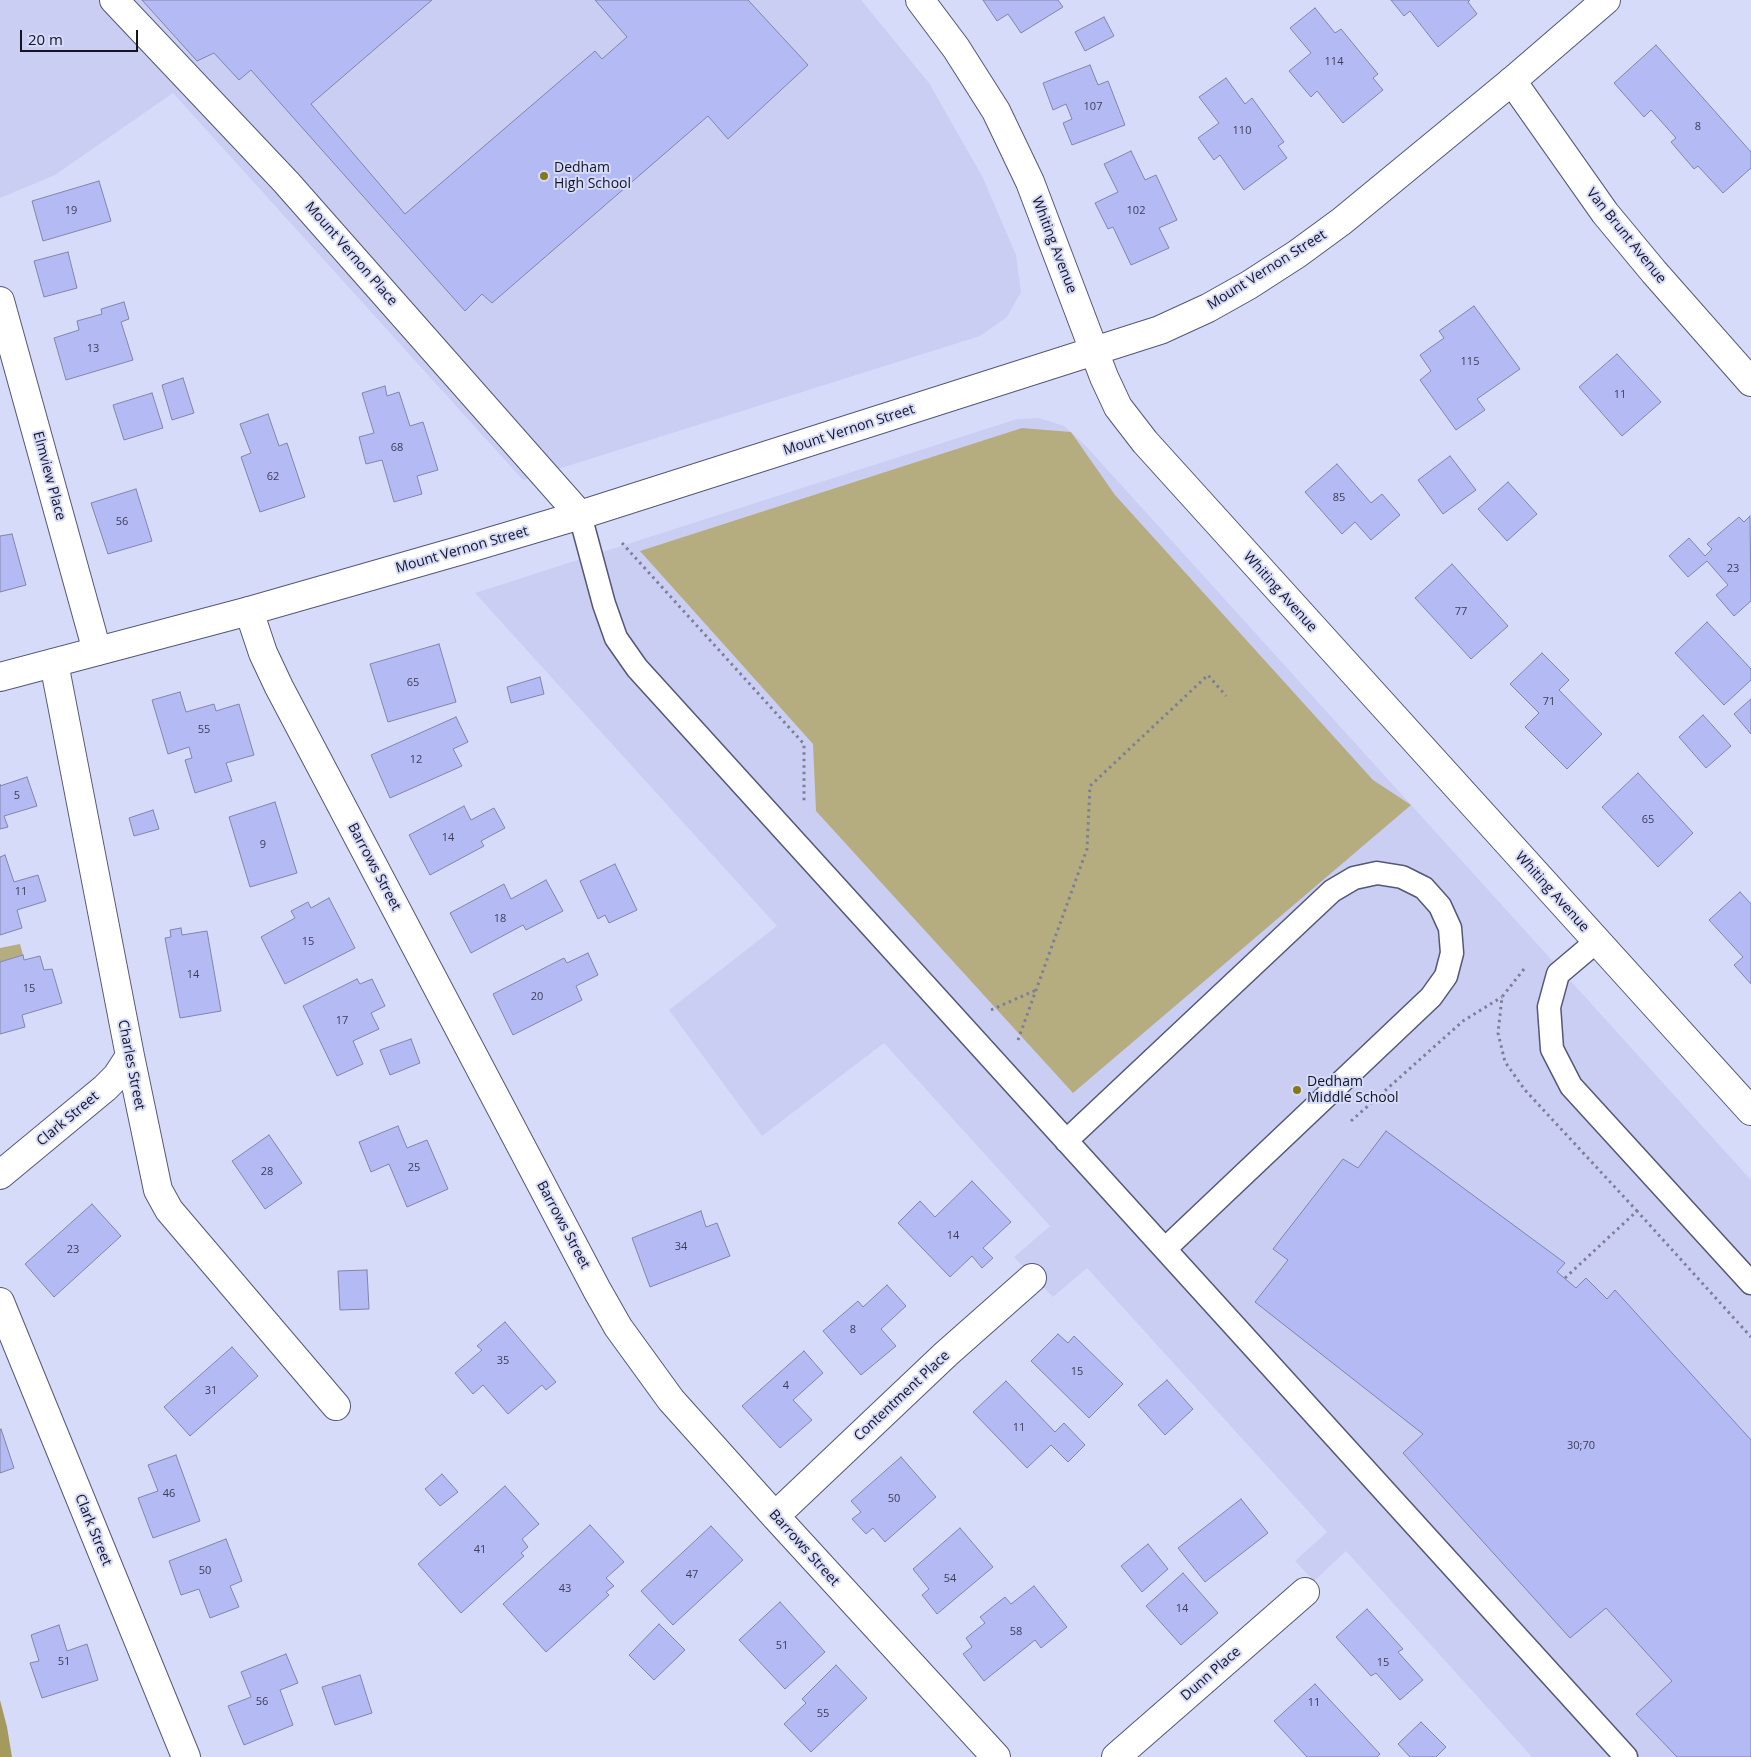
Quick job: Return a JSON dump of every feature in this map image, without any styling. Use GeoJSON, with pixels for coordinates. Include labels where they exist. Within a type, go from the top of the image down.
{"type":"FeatureCollection","features":[{"type":"Feature","properties":{"kind":"street","name":"Mount Vernon Place"},"geometry":{"type":"LineString","coordinates":[[114,0],[286,182],[580,515]]}},
{"type":"Feature","properties":{"kind":"street","name":"Whiting Avenue"},"geometry":{"type":"LineString","coordinates":[[920,0],[956,48],[996,111],[1030,182],[1093,351],[1118,407],[1145,442],[1751,1111]]}},
{"type":"Feature","properties":{"kind":"street","name":"Mount Vernon Street"},"geometry":{"type":"LineString","coordinates":[[0,677],[249,612],[580,515],[1160,330],[1208,308],[1289,259],[1342,221],[1512,81],[1606,0]]}},
{"type":"Feature","properties":{"kind":"street","name":"Van Brunt Avenue"},"geometry":{"type":"LineString","coordinates":[[1512,81],[1606,212],[1654,272],[1751,382]]}},
{"type":"Feature","properties":{"kind":"street","name":"Elmview Place"},"geometry":{"type":"LineString","coordinates":[[0,301],[97,651]]}},
{"type":"Feature","properties":{"kind":"street","name":"Barrows Street"},"geometry":{"type":"LineString","coordinates":[[249,612],[263,653],[279,687],[614,1319],[671,1400],[996,1757]]}},
{"type":"Feature","properties":{"kind":"street","name":"Charles Street"},"geometry":{"type":"LineString","coordinates":[[54,663],[130,1056],[158,1190],[169,1210],[336,1406]]}},
{"type":"Feature","properties":{"kind":"street","name":"Clark Street"},"geometry":{"type":"LineString","coordinates":[[0,1175],[105,1088],[117,1076],[130,1056]]}},
{"type":"Feature","properties":{"kind":"street","name":"Contentment Place"},"geometry":{"type":"LineString","coordinates":[[775,1516],[946,1354],[1032,1278]]}},
{"type":"Feature","properties":{"kind":"street","name":"Clark Street"},"geometry":{"type":"LineString","coordinates":[[0,1302],[186,1757]]}},
{"type":"Feature","properties":{"kind":"street","name":"Dunn Place"},"geometry":{"type":"LineString","coordinates":[[1116,1757],[1305,1592]]}},
{"type":"Feature","properties":{"kind":"lane"},"geometry":{"type":"LineString","coordinates":[[580,515],[604,604],[616,638],[637,668],[1626,1757]]}},
{"type":"Feature","properties":{"kind":"lane"},"geometry":{"type":"LineString","coordinates":[[1066,1141],[1332,891],[1354,878],[1377,873],[1402,877],[1424,888],[1440,906],[1450,928],[1452,953],[1446,976],[1431,997],[1165,1249]]}},
{"type":"Feature","properties":{"kind":"lane"},"geometry":{"type":"LineString","coordinates":[[1597,942],[1558,974],[1549,1007],[1552,1049],[1571,1086],[1751,1283]]}},
{"type":"Feature","properties":{"kind":"path"},"geometry":{"type":"LineString","coordinates":[[622,543],[804,744],[804,803],[807,810]]}},
{"type":"Feature","properties":{"kind":"path"},"geometry":{"type":"LineString","coordinates":[[1016,1046],[1086,849],[1090,786],[1208,675],[1226,696]]}},
{"type":"Feature","properties":{"kind":"path"},"geometry":{"type":"LineString","coordinates":[[987,1012],[1036,990]]}},
{"type":"Feature","properties":{"kind":"path"},"geometry":{"type":"LineString","coordinates":[[1345,1126],[1463,1021],[1502,997]]}},
{"type":"Feature","properties":{"kind":"path"},"geometry":{"type":"LineString","coordinates":[[1566,1278],[1637,1212],[1751,1337]]}},
{"type":"Feature","properties":{"kind":"shaded area"},"geometry":{"type":"Polygon","coordinates":[[[0,0],[861,0],[929,83],[983,178],[1016,255],[1021,292],[1007,317],[980,336],[523,480],[173,93],[55,175],[0,198],[0,0]]]}},
{"type":"Feature","properties":{"kind":"shaded area","name":"Dedham Middle School"},"geometry":{"type":"Polygon","coordinates":[[[1039,418],[1064,426],[1085,445],[1751,1180],[1751,1757],[1532,1757],[1346,1551],[1314,1581],[1295,1561],[1327,1532],[1087,1268],[1053,1297],[1014,1257],[1050,1226],[884,1043],[762,1136],[669,1010],[777,926],[475,593],[1017,419],[1039,418]]]}},
{"type":"Feature","properties":{"kind":"shaded area"},"geometry":{"type":"Polygon","coordinates":[[[1022,428],[1071,432],[1115,495],[1373,780],[1411,805],[1073,1093],[816,811],[813,744],[640,551],[1022,428]]]}},
{"type":"Feature","properties":{"kind":"shaded area"},"geometry":{"type":"Polygon","coordinates":[[[20,944],[23,955],[0,962],[0,948],[20,944]]]}},
{"type":"Feature","properties":{"kind":"shaded area"},"geometry":{"type":"Polygon","coordinates":[[[0,1700],[7,1727],[12,1757],[0,1757],[0,1700]]]}},
{"type":"Feature","properties":{"kind":"building","name":"Dedham High School"},"geometry":{"type":"Polygon","coordinates":[[[142,0],[432,0],[311,104],[405,214],[595,51],[602,59],[627,37],[595,0],[748,0],[808,65],[728,139],[708,116],[492,303],[482,294],[465,311],[251,70],[239,80],[214,53],[197,61],[142,0]]]}},
{"type":"Feature","properties":{"kind":"building"},"geometry":{"type":"Polygon","coordinates":[[[983,0],[1058,0],[1063,7],[1021,33],[1008,14],[997,21],[983,0]]]}},
{"type":"Feature","properties":{"kind":"building"},"geometry":{"type":"Polygon","coordinates":[[[1391,0],[1470,0],[1468,2],[1477,14],[1438,47],[1410,11],[1404,16],[1391,0]]]}},
{"type":"Feature","properties":{"kind":"building"},"geometry":{"type":"Polygon","coordinates":[[[1315,8],[1335,33],[1341,29],[1378,74],[1373,78],[1383,90],[1343,123],[1317,91],[1311,97],[1289,71],[1311,53],[1290,28],[1315,8]]]}},
{"type":"Feature","properties":{"kind":"building"},"geometry":{"type":"Polygon","coordinates":[[[1104,17],[1114,36],[1085,51],[1075,32],[1104,17]]]}},
{"type":"Feature","properties":{"kind":"building"},"geometry":{"type":"Polygon","coordinates":[[[1656,45],[1751,152],[1751,168],[1723,193],[1698,166],[1694,169],[1671,142],[1676,138],[1651,110],[1644,117],[1614,83],[1656,45]]]}},
{"type":"Feature","properties":{"kind":"building"},"geometry":{"type":"Polygon","coordinates":[[[1090,65],[1098,85],[1108,81],[1125,125],[1072,145],[1063,123],[1072,119],[1066,104],[1053,110],[1043,83],[1090,65]]]}},
{"type":"Feature","properties":{"kind":"building"},"geometry":{"type":"Polygon","coordinates":[[[1226,78],[1245,104],[1252,98],[1284,142],[1278,146],[1287,158],[1244,190],[1220,155],[1214,160],[1198,138],[1219,123],[1199,97],[1226,78]]]}},
{"type":"Feature","properties":{"kind":"building"},"geometry":{"type":"Polygon","coordinates":[[[1131,151],[1145,180],[1156,175],[1177,220],[1159,228],[1169,248],[1131,265],[1113,227],[1108,229],[1095,203],[1118,192],[1104,164],[1131,151]]]}},
{"type":"Feature","properties":{"kind":"building"},"geometry":{"type":"Polygon","coordinates":[[[99,181],[111,221],[43,241],[32,201],[99,181]]]}},
{"type":"Feature","properties":{"kind":"building"},"geometry":{"type":"Polygon","coordinates":[[[68,252],[77,288],[44,297],[34,261],[68,252]]]}},
{"type":"Feature","properties":{"kind":"building"},"geometry":{"type":"Polygon","coordinates":[[[124,302],[129,319],[121,322],[133,360],[66,380],[54,338],[79,330],[77,321],[102,314],[101,309],[124,302]]]}},
{"type":"Feature","properties":{"kind":"building"},"geometry":{"type":"Polygon","coordinates":[[[1474,306],[1520,369],[1477,399],[1485,410],[1456,430],[1420,380],[1431,371],[1420,355],[1444,338],[1439,331],[1474,306]]]}},
{"type":"Feature","properties":{"kind":"building"},"geometry":{"type":"Polygon","coordinates":[[[1617,354],[1661,402],[1622,436],[1579,387],[1617,354]]]}},
{"type":"Feature","properties":{"kind":"building"},"geometry":{"type":"Polygon","coordinates":[[[183,378],[194,413],[172,420],[162,385],[183,378]]]}},
{"type":"Feature","properties":{"kind":"building"},"geometry":{"type":"Polygon","coordinates":[[[385,386],[387,396],[399,392],[410,426],[423,422],[438,470],[417,476],[422,494],[394,502],[382,460],[366,464],[359,437],[374,433],[362,393],[385,386]]]}},
{"type":"Feature","properties":{"kind":"building"},"geometry":{"type":"Polygon","coordinates":[[[152,393],[163,428],[124,440],[113,405],[152,393]]]}},
{"type":"Feature","properties":{"kind":"building"},"geometry":{"type":"Polygon","coordinates":[[[268,414],[279,446],[287,443],[305,497],[260,512],[241,457],[251,453],[240,424],[268,414]]]}},
{"type":"Feature","properties":{"kind":"building"},"geometry":{"type":"Polygon","coordinates":[[[1450,456],[1476,490],[1443,514],[1418,480],[1450,456]]]}},
{"type":"Feature","properties":{"kind":"building"},"geometry":{"type":"Polygon","coordinates":[[[1337,464],[1371,503],[1382,494],[1400,515],[1371,540],[1355,522],[1342,534],[1305,492],[1337,464]]]}},
{"type":"Feature","properties":{"kind":"building"},"geometry":{"type":"Polygon","coordinates":[[[1508,482],[1537,514],[1507,541],[1478,509],[1508,482]]]}},
{"type":"Feature","properties":{"kind":"building"},"geometry":{"type":"Polygon","coordinates":[[[136,489],[152,541],[108,554],[91,503],[136,489]]]}},
{"type":"Feature","properties":{"kind":"building"},"geometry":{"type":"Polygon","coordinates":[[[1750,516],[1751,601],[1734,616],[1716,595],[1728,585],[1707,561],[1688,577],[1669,556],[1689,538],[1705,556],[1712,549],[1707,544],[1739,517],[1744,522],[1750,516]]]}},
{"type":"Feature","properties":{"kind":"building"},"geometry":{"type":"Polygon","coordinates":[[[12,534],[26,585],[0,592],[0,536],[12,534]]]}},
{"type":"Feature","properties":{"kind":"building"},"geometry":{"type":"Polygon","coordinates":[[[1452,564],[1508,626],[1471,659],[1415,598],[1452,564]]]}},
{"type":"Feature","properties":{"kind":"building"},"geometry":{"type":"Polygon","coordinates":[[[1707,622],[1751,669],[1751,680],[1724,705],[1675,653],[1707,622]]]}},
{"type":"Feature","properties":{"kind":"building"},"geometry":{"type":"Polygon","coordinates":[[[439,644],[456,702],[388,722],[370,664],[439,644]]]}},
{"type":"Feature","properties":{"kind":"building"},"geometry":{"type":"Polygon","coordinates":[[[1542,653],[1569,680],[1559,690],[1602,734],[1567,769],[1525,727],[1539,713],[1510,684],[1542,653]]]}},
{"type":"Feature","properties":{"kind":"building"},"geometry":{"type":"Polygon","coordinates":[[[540,677],[544,694],[511,703],[507,687],[540,677]]]}},
{"type":"Feature","properties":{"kind":"building"},"geometry":{"type":"Polygon","coordinates":[[[180,692],[186,712],[214,704],[216,711],[239,704],[254,755],[226,763],[232,781],[195,793],[185,760],[192,758],[189,747],[168,754],[152,700],[180,692]]]}},
{"type":"Feature","properties":{"kind":"building"},"geometry":{"type":"Polygon","coordinates":[[[1751,699],[1751,734],[1734,714],[1751,699]]]}},
{"type":"Feature","properties":{"kind":"building"},"geometry":{"type":"Polygon","coordinates":[[[1703,715],[1731,746],[1706,768],[1679,737],[1703,715]]]}},
{"type":"Feature","properties":{"kind":"building"},"geometry":{"type":"Polygon","coordinates":[[[456,717],[468,742],[453,749],[462,766],[390,798],[371,755],[456,717]]]}},
{"type":"Feature","properties":{"kind":"building"},"geometry":{"type":"Polygon","coordinates":[[[1638,773],[1693,833],[1658,867],[1602,807],[1638,773]]]}},
{"type":"Feature","properties":{"kind":"building"},"geometry":{"type":"Polygon","coordinates":[[[27,777],[37,806],[4,816],[8,827],[0,829],[0,786],[27,777]]]}},
{"type":"Feature","properties":{"kind":"building"},"geometry":{"type":"Polygon","coordinates":[[[275,802],[297,873],[250,887],[229,817],[275,802]]]}},
{"type":"Feature","properties":{"kind":"building"},"geometry":{"type":"Polygon","coordinates":[[[464,806],[471,820],[494,808],[505,828],[481,841],[484,846],[430,875],[409,835],[464,806]]]}},
{"type":"Feature","properties":{"kind":"building"},"geometry":{"type":"Polygon","coordinates":[[[153,810],[159,829],[134,836],[129,818],[153,810]]]}},
{"type":"Feature","properties":{"kind":"building"},"geometry":{"type":"Polygon","coordinates":[[[5,855],[14,882],[38,875],[46,901],[17,910],[22,928],[0,935],[0,857],[5,855]]]}},
{"type":"Feature","properties":{"kind":"building"},"geometry":{"type":"Polygon","coordinates":[[[615,864],[637,910],[609,923],[605,915],[598,919],[580,881],[615,864]]]}},
{"type":"Feature","properties":{"kind":"building"},"geometry":{"type":"Polygon","coordinates":[[[546,880],[563,911],[526,930],[523,925],[471,953],[450,913],[504,884],[511,899],[546,880]]]}},
{"type":"Feature","properties":{"kind":"building"},"geometry":{"type":"Polygon","coordinates":[[[1740,892],[1751,904],[1751,984],[1734,965],[1743,957],[1709,920],[1740,892]]]}},
{"type":"Feature","properties":{"kind":"building"},"geometry":{"type":"Polygon","coordinates":[[[329,898],[355,948],[285,984],[261,937],[295,918],[291,911],[308,902],[311,908],[329,898]]]}},
{"type":"Feature","properties":{"kind":"building"},"geometry":{"type":"Polygon","coordinates":[[[181,928],[182,935],[207,931],[221,1011],[180,1018],[165,938],[171,937],[170,930],[181,928]]]}},
{"type":"Feature","properties":{"kind":"building"},"geometry":{"type":"Polygon","coordinates":[[[588,953],[598,975],[576,986],[582,1000],[513,1035],[493,994],[564,958],[567,963],[588,953]]]}},
{"type":"Feature","properties":{"kind":"building"},"geometry":{"type":"Polygon","coordinates":[[[23,955],[24,960],[40,956],[44,970],[52,969],[62,1003],[22,1015],[25,1027],[0,1034],[0,962],[23,955]]]}},
{"type":"Feature","properties":{"kind":"building"},"geometry":{"type":"Polygon","coordinates":[[[357,979],[360,984],[372,979],[385,1006],[371,1013],[379,1029],[353,1041],[363,1064],[337,1076],[303,1006],[357,979]]]}},
{"type":"Feature","properties":{"kind":"building"},"geometry":{"type":"Polygon","coordinates":[[[411,1039],[420,1063],[390,1075],[380,1050],[411,1039]]]}},
{"type":"Feature","properties":{"kind":"building"},"geometry":{"type":"Polygon","coordinates":[[[398,1126],[407,1148],[427,1140],[448,1189],[407,1207],[389,1164],[371,1172],[359,1142],[398,1126]]]}},
{"type":"Feature","properties":{"kind":"building"},"geometry":{"type":"Polygon","coordinates":[[[1386,1131],[1565,1263],[1557,1272],[1576,1288],[1586,1278],[1607,1299],[1615,1290],[1751,1440],[1751,1757],[1677,1757],[1636,1714],[1672,1681],[1606,1608],[1570,1638],[1403,1453],[1423,1434],[1255,1302],[1288,1260],[1273,1249],[1343,1159],[1358,1168],[1386,1131]]]}},
{"type":"Feature","properties":{"kind":"building"},"geometry":{"type":"Polygon","coordinates":[[[269,1135],[302,1183],[265,1209],[232,1161],[269,1135]]]}},
{"type":"Feature","properties":{"kind":"building"},"geometry":{"type":"Polygon","coordinates":[[[972,1181],[1011,1222],[983,1248],[993,1258],[982,1268],[972,1256],[950,1277],[898,1223],[920,1201],[935,1217],[972,1181]]]}},
{"type":"Feature","properties":{"kind":"building"},"geometry":{"type":"Polygon","coordinates":[[[92,1204],[121,1236],[54,1297],[25,1264],[92,1204]]]}},
{"type":"Feature","properties":{"kind":"building"},"geometry":{"type":"Polygon","coordinates":[[[701,1211],[706,1227],[717,1223],[730,1256],[650,1287],[632,1238],[701,1211]]]}},
{"type":"Feature","properties":{"kind":"building"},"geometry":{"type":"Polygon","coordinates":[[[367,1270],[369,1309],[340,1310],[338,1271],[367,1270]]]}},
{"type":"Feature","properties":{"kind":"building"},"geometry":{"type":"Polygon","coordinates":[[[887,1285],[906,1306],[881,1329],[896,1346],[861,1375],[823,1331],[858,1301],[863,1307],[887,1285]]]}},
{"type":"Feature","properties":{"kind":"building"},"geometry":{"type":"Polygon","coordinates":[[[505,1322],[556,1382],[546,1390],[542,1385],[508,1414],[483,1385],[473,1394],[455,1373],[482,1350],[477,1346],[505,1322]]]}},
{"type":"Feature","properties":{"kind":"building"},"geometry":{"type":"Polygon","coordinates":[[[1058,1334],[1068,1343],[1074,1336],[1123,1384],[1089,1418],[1031,1361],[1058,1334]]]}},
{"type":"Feature","properties":{"kind":"building"},"geometry":{"type":"Polygon","coordinates":[[[232,1347],[258,1376],[190,1436],[164,1407],[232,1347]]]}},
{"type":"Feature","properties":{"kind":"building"},"geometry":{"type":"Polygon","coordinates":[[[804,1351],[823,1373],[793,1400],[812,1420],[780,1448],[742,1406],[804,1351]]]}},
{"type":"Feature","properties":{"kind":"building"},"geometry":{"type":"Polygon","coordinates":[[[1167,1380],[1193,1409],[1165,1435],[1138,1405],[1167,1380]]]}},
{"type":"Feature","properties":{"kind":"building"},"geometry":{"type":"Polygon","coordinates":[[[1006,1381],[1055,1432],[1064,1423],[1085,1445],[1068,1462],[1051,1445],[1027,1468],[973,1412],[1006,1381]]]}},
{"type":"Feature","properties":{"kind":"building"},"geometry":{"type":"Polygon","coordinates":[[[0,1430],[14,1468],[0,1473],[0,1430]]]}},
{"type":"Feature","properties":{"kind":"building"},"geometry":{"type":"Polygon","coordinates":[[[176,1455],[200,1521],[153,1538],[138,1498],[158,1491],[148,1465],[176,1455]]]}},
{"type":"Feature","properties":{"kind":"building"},"geometry":{"type":"Polygon","coordinates":[[[901,1457],[936,1497],[885,1542],[873,1528],[866,1534],[852,1519],[861,1512],[851,1501],[901,1457]]]}},
{"type":"Feature","properties":{"kind":"building"},"geometry":{"type":"Polygon","coordinates":[[[442,1474],[458,1492],[440,1506],[425,1489],[442,1474]]]}},
{"type":"Feature","properties":{"kind":"building"},"geometry":{"type":"Polygon","coordinates":[[[505,1486],[539,1524],[522,1539],[528,1547],[521,1553],[524,1556],[461,1613],[418,1564],[505,1486]]]}},
{"type":"Feature","properties":{"kind":"building"},"geometry":{"type":"Polygon","coordinates":[[[1241,1499],[1268,1533],[1205,1582],[1178,1548],[1241,1499]]]}},
{"type":"Feature","properties":{"kind":"building"},"geometry":{"type":"Polygon","coordinates":[[[590,1525],[624,1562],[606,1578],[614,1586],[606,1592],[609,1595],[546,1652],[503,1604],[590,1525]]]}},
{"type":"Feature","properties":{"kind":"building"},"geometry":{"type":"Polygon","coordinates":[[[711,1526],[743,1560],[673,1625],[641,1591],[711,1526]]]}},
{"type":"Feature","properties":{"kind":"building"},"geometry":{"type":"Polygon","coordinates":[[[960,1528],[993,1567],[937,1614],[922,1595],[929,1589],[913,1569],[960,1528]]]}},
{"type":"Feature","properties":{"kind":"building"},"geometry":{"type":"Polygon","coordinates":[[[226,1539],[242,1581],[230,1586],[239,1607],[210,1618],[199,1589],[181,1595],[169,1561],[226,1539]]]}},
{"type":"Feature","properties":{"kind":"building"},"geometry":{"type":"Polygon","coordinates":[[[1148,1544],[1168,1569],[1142,1592],[1121,1566],[1148,1544]]]}},
{"type":"Feature","properties":{"kind":"building"},"geometry":{"type":"Polygon","coordinates":[[[1183,1573],[1218,1613],[1181,1645],[1146,1606],[1183,1573]]]}},
{"type":"Feature","properties":{"kind":"building"},"geometry":{"type":"Polygon","coordinates":[[[1034,1586],[1067,1627],[1041,1648],[1035,1640],[984,1681],[963,1654],[972,1647],[966,1638],[985,1623],[980,1617],[1005,1597],[1011,1604],[1034,1586]]]}},
{"type":"Feature","properties":{"kind":"building"},"geometry":{"type":"Polygon","coordinates":[[[780,1602],[825,1652],[785,1689],[739,1640],[780,1602]]]}},
{"type":"Feature","properties":{"kind":"building"},"geometry":{"type":"Polygon","coordinates":[[[1367,1609],[1403,1649],[1398,1652],[1423,1680],[1400,1700],[1376,1673],[1371,1676],[1336,1637],[1367,1609]]]}},
{"type":"Feature","properties":{"kind":"building"},"geometry":{"type":"Polygon","coordinates":[[[659,1624],[685,1650],[654,1680],[629,1655],[659,1624]]]}},
{"type":"Feature","properties":{"kind":"building"},"geometry":{"type":"Polygon","coordinates":[[[59,1625],[67,1651],[87,1644],[98,1680],[42,1698],[30,1663],[39,1661],[31,1635],[59,1625]]]}},
{"type":"Feature","properties":{"kind":"building"},"geometry":{"type":"Polygon","coordinates":[[[286,1654],[298,1683],[280,1690],[293,1725],[244,1745],[228,1706],[251,1697],[241,1672],[286,1654]]]}},
{"type":"Feature","properties":{"kind":"building"},"geometry":{"type":"Polygon","coordinates":[[[836,1665],[867,1698],[811,1752],[784,1724],[806,1703],[802,1699],[836,1665]]]}},
{"type":"Feature","properties":{"kind":"building"},"geometry":{"type":"Polygon","coordinates":[[[360,1675],[372,1713],[335,1725],[322,1687],[360,1675]]]}},
{"type":"Feature","properties":{"kind":"building"},"geometry":{"type":"Polygon","coordinates":[[[1315,1684],[1380,1754],[1377,1757],[1307,1757],[1274,1721],[1315,1684]]]}},
{"type":"Feature","properties":{"kind":"building"},"geometry":{"type":"Polygon","coordinates":[[[1421,1722],[1446,1747],[1436,1757],[1410,1757],[1398,1744],[1421,1722]]]}},
{"type":"Feature","properties":{"kind":"place","name":"Dedham High School"},"geometry":{"type":"Point","coordinates":[544,176]}},
{"type":"Feature","properties":{"kind":"place","name":"Dedham Middle School"},"geometry":{"type":"Point","coordinates":[1297,1090]}}]}
